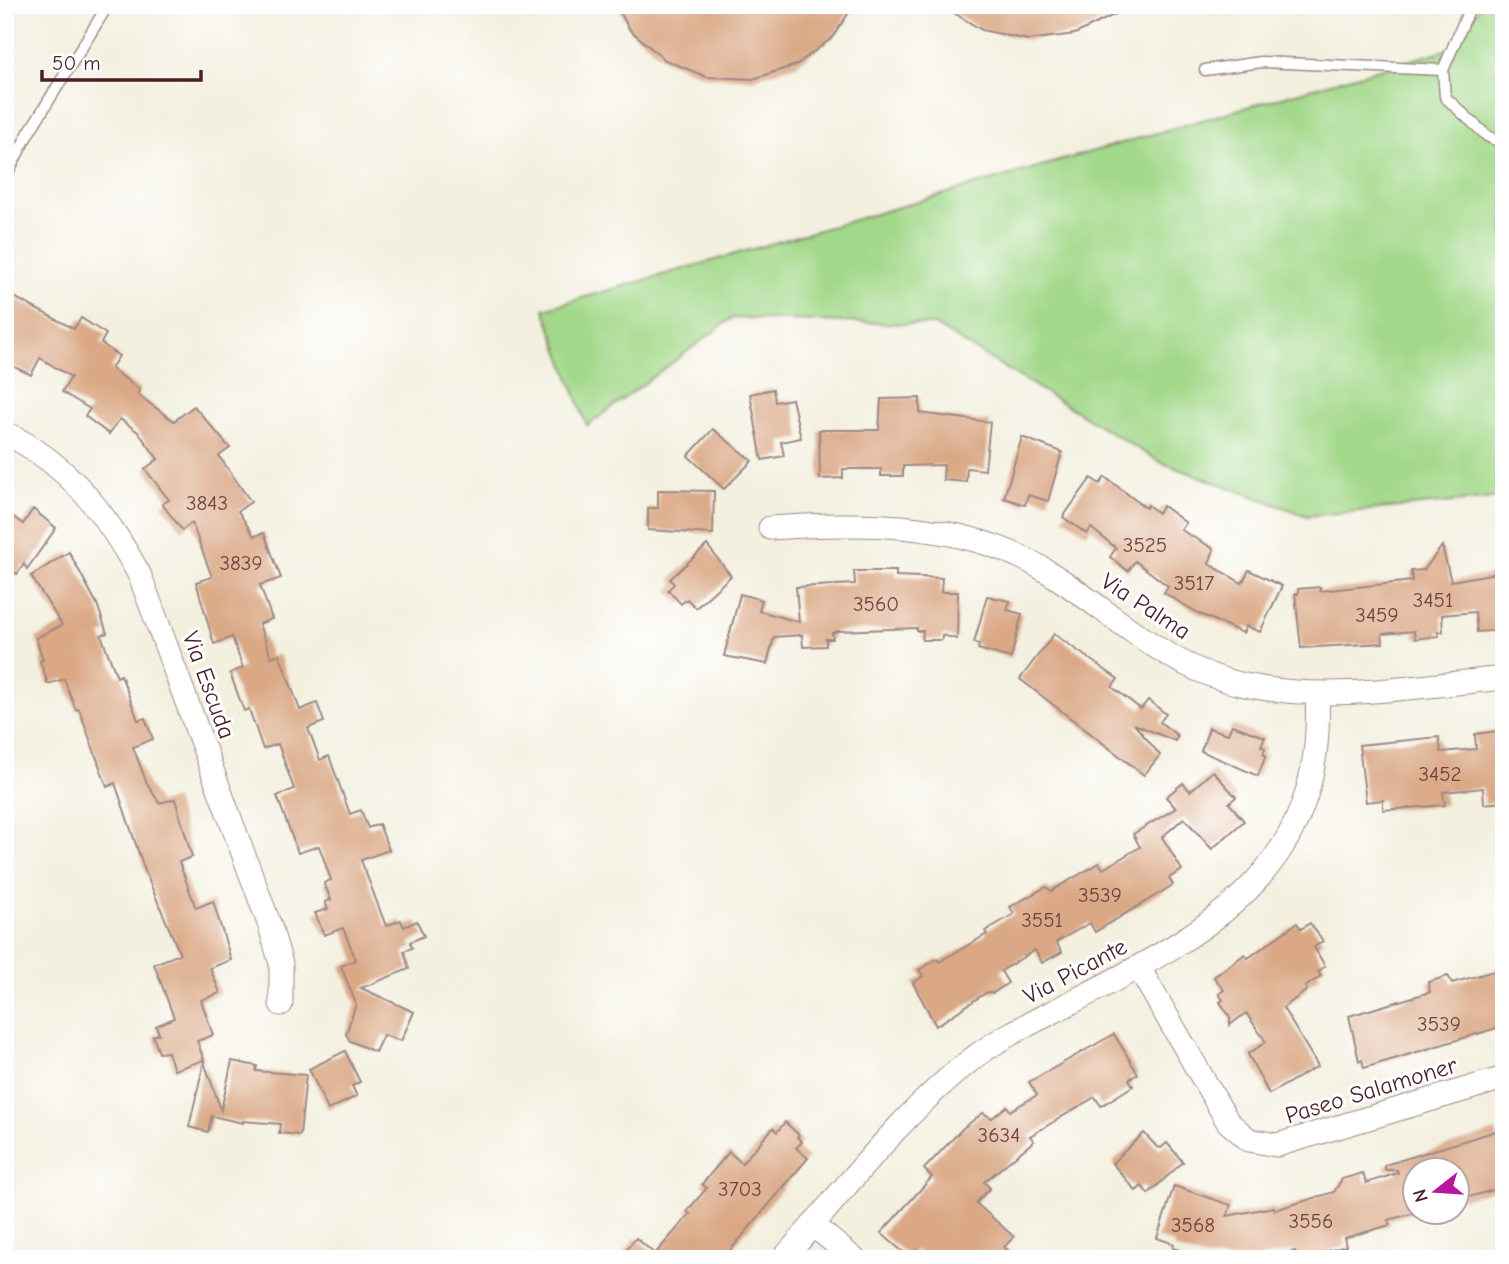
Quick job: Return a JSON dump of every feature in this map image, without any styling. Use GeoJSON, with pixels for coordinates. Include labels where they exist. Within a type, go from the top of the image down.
{"type":"FeatureCollection","features":[{"type":"Feature","properties":{"kind":"street","name":"Via Escuda"},"geometry":{"type":"LineString","coordinates":[[5,433],[34,449],[74,481],[111,525],[140,576],[270,926],[281,964],[281,1004]]}},
{"type":"Feature","properties":{"kind":"street","name":"Via Palma"},"geometry":{"type":"LineString","coordinates":[[770,528],[827,524],[936,530],[995,544],[1052,574],[1143,641],[1185,663],[1244,685],[1317,695],[1504,678]]}},
{"type":"Feature","properties":{"kind":"street","name":"Via Picante"},"geometry":{"type":"LineString","coordinates":[[783,1259],[908,1116],[956,1072],[1004,1038],[1139,968],[1240,899],[1257,882],[1286,842],[1297,821],[1313,775],[1319,727],[1317,695]]}},
{"type":"Feature","properties":{"kind":"street","name":"Paseo Salamoner"},"geometry":{"type":"LineString","coordinates":[[1139,968],[1228,1122],[1249,1140],[1277,1145],[1504,1078]]}},
{"type":"Feature","properties":{"kind":"street"},"geometry":{"type":"LineString","coordinates":[[813,1225],[854,1259]]}},
{"type":"Feature","properties":{"kind":"lane"},"geometry":{"type":"LineString","coordinates":[[5,178],[28,134],[108,5]]}},
{"type":"Feature","properties":{"kind":"lane"},"geometry":{"type":"LineString","coordinates":[[1471,5],[1443,70],[1445,97],[1487,136],[1504,144]]}},
{"type":"Feature","properties":{"kind":"lane"},"geometry":{"type":"LineString","coordinates":[[1205,70],[1261,62],[1443,70]]}},
{"type":"Feature","properties":{"kind":"green space"},"geometry":{"type":"Polygon","coordinates":[[[1480,5],[1504,5],[1504,497],[1307,516],[1160,462],[934,325],[732,318],[587,426],[544,309],[1456,47],[1480,5]]]}},
{"type":"Feature","properties":{"kind":"building"},"geometry":{"type":"Polygon","coordinates":[[[616,5],[854,5],[832,38],[796,65],[753,79],[707,77],[665,60],[630,30],[616,5]]]}},
{"type":"Feature","properties":{"kind":"building"},"geometry":{"type":"Polygon","coordinates":[[[941,5],[1134,5],[1075,34],[1028,40],[982,30],[941,5]]]}},
{"type":"Feature","properties":{"kind":"building"},"geometry":{"type":"Polygon","coordinates":[[[14,297],[74,329],[81,318],[106,334],[101,343],[119,356],[111,368],[140,390],[137,394],[174,421],[194,406],[230,448],[219,456],[251,502],[238,511],[254,536],[264,533],[281,578],[260,585],[272,619],[259,624],[271,657],[279,654],[300,710],[317,703],[324,722],[308,728],[320,760],[329,756],[350,814],[361,810],[368,828],[379,824],[389,850],[361,860],[386,926],[401,920],[404,927],[417,921],[424,936],[410,942],[412,948],[404,951],[409,969],[361,988],[414,1012],[401,1041],[383,1035],[375,1052],[350,1041],[346,1034],[356,1004],[341,966],[356,960],[343,928],[324,935],[315,913],[328,909],[325,902],[331,900],[324,883],[331,880],[319,846],[298,853],[277,796],[294,789],[278,744],[263,749],[249,709],[244,711],[230,673],[243,668],[232,637],[214,644],[196,582],[212,577],[192,523],[182,530],[162,504],[169,500],[145,469],[158,459],[138,432],[120,419],[109,434],[85,416],[90,409],[62,392],[71,377],[40,358],[31,375],[6,363],[14,348],[5,344],[5,315],[14,297]]]}},
{"type":"Feature","properties":{"kind":"building"},"geometry":{"type":"Polygon","coordinates":[[[773,389],[775,402],[792,399],[801,438],[781,442],[784,456],[762,460],[750,394],[773,389]]]}},
{"type":"Feature","properties":{"kind":"building"},"geometry":{"type":"Polygon","coordinates":[[[920,398],[920,413],[990,422],[985,470],[967,468],[966,482],[943,480],[944,465],[903,466],[903,476],[881,476],[881,469],[843,469],[843,478],[820,479],[819,430],[879,430],[881,399],[920,398]]]}},
{"type":"Feature","properties":{"kind":"building"},"geometry":{"type":"Polygon","coordinates":[[[713,429],[752,461],[724,489],[688,456],[713,429]]]}},
{"type":"Feature","properties":{"kind":"building"},"geometry":{"type":"Polygon","coordinates":[[[1022,437],[1062,452],[1048,501],[1028,495],[1025,505],[1004,498],[1022,437]]]}},
{"type":"Feature","properties":{"kind":"building"},"geometry":{"type":"Polygon","coordinates":[[[1105,477],[1146,508],[1148,505],[1158,513],[1163,506],[1186,523],[1181,530],[1214,549],[1209,564],[1242,583],[1249,570],[1282,586],[1260,632],[1246,626],[1243,633],[1200,614],[1164,593],[1168,586],[1135,561],[1128,571],[1110,557],[1116,548],[1091,528],[1087,534],[1063,517],[1091,478],[1100,484],[1105,477]]]}},
{"type":"Feature","properties":{"kind":"building"},"geometry":{"type":"Polygon","coordinates":[[[658,490],[714,491],[713,534],[648,530],[648,508],[658,508],[658,490]]]}},
{"type":"Feature","properties":{"kind":"building"},"geometry":{"type":"Polygon","coordinates":[[[33,509],[56,528],[27,569],[24,564],[17,574],[5,565],[5,511],[23,524],[33,509]]]}},
{"type":"Feature","properties":{"kind":"building"},"geometry":{"type":"Polygon","coordinates":[[[707,545],[731,576],[696,608],[687,599],[681,604],[668,590],[674,584],[670,579],[707,545]]]}},
{"type":"Feature","properties":{"kind":"building"},"geometry":{"type":"Polygon","coordinates":[[[1442,546],[1451,581],[1502,572],[1504,630],[1477,632],[1475,612],[1442,615],[1443,632],[1438,632],[1439,636],[1415,639],[1414,631],[1382,634],[1383,643],[1301,648],[1295,593],[1298,594],[1298,589],[1320,587],[1320,591],[1412,581],[1411,571],[1424,570],[1442,546]]]}},
{"type":"Feature","properties":{"kind":"building"},"geometry":{"type":"Polygon","coordinates":[[[69,552],[97,604],[107,633],[101,635],[117,677],[121,675],[138,720],[145,718],[153,739],[133,747],[146,781],[159,803],[175,799],[192,857],[179,862],[196,908],[213,901],[231,960],[210,968],[220,993],[201,1000],[213,1035],[197,1041],[204,1060],[174,1070],[168,1052],[159,1053],[153,1036],[159,1034],[156,1026],[174,1018],[154,964],[180,954],[146,874],[115,783],[107,787],[79,709],[76,710],[64,679],[48,684],[40,661],[43,660],[36,638],[62,625],[31,576],[69,552]]]}},
{"type":"Feature","properties":{"kind":"building"},"geometry":{"type":"Polygon","coordinates":[[[854,571],[896,571],[896,576],[942,578],[941,592],[958,592],[957,639],[942,635],[942,640],[922,640],[923,631],[917,631],[917,628],[838,631],[832,633],[833,639],[826,639],[826,646],[803,647],[802,635],[774,637],[767,664],[724,656],[740,594],[762,600],[759,611],[799,622],[796,587],[855,584],[854,571]]]}},
{"type":"Feature","properties":{"kind":"building"},"geometry":{"type":"Polygon","coordinates":[[[987,596],[1010,601],[1007,610],[1022,614],[1011,658],[978,649],[979,644],[974,643],[987,596]]]}},
{"type":"Feature","properties":{"kind":"building"},"geometry":{"type":"Polygon","coordinates":[[[1054,634],[1118,679],[1112,687],[1141,709],[1148,700],[1166,714],[1160,722],[1178,736],[1175,741],[1134,724],[1160,755],[1144,775],[1020,679],[1054,634]]]}},
{"type":"Feature","properties":{"kind":"building"},"geometry":{"type":"Polygon","coordinates":[[[1232,725],[1265,737],[1261,746],[1265,748],[1263,754],[1266,755],[1258,776],[1201,751],[1209,728],[1228,734],[1232,725]]]}},
{"type":"Feature","properties":{"kind":"building"},"geometry":{"type":"Polygon","coordinates":[[[1497,731],[1498,738],[1504,738],[1504,802],[1484,804],[1483,788],[1443,792],[1445,805],[1383,810],[1383,800],[1366,802],[1359,745],[1439,737],[1441,752],[1476,749],[1475,734],[1497,731]]]}},
{"type":"Feature","properties":{"kind":"building"},"geometry":{"type":"Polygon","coordinates":[[[1213,771],[1236,797],[1229,803],[1244,821],[1212,849],[1184,818],[1162,837],[1182,870],[1169,878],[1173,885],[1095,932],[1090,923],[1056,942],[1062,952],[1042,963],[1035,950],[1001,971],[1008,983],[993,993],[987,992],[936,1026],[913,983],[923,976],[919,970],[937,959],[939,962],[987,934],[985,931],[1014,914],[1010,907],[1046,887],[1051,891],[1099,863],[1103,869],[1140,847],[1133,834],[1176,808],[1166,797],[1183,783],[1190,791],[1213,771]]]}},
{"type":"Feature","properties":{"kind":"building"},"geometry":{"type":"Polygon","coordinates":[[[1297,923],[1301,929],[1310,923],[1323,941],[1314,947],[1325,966],[1318,972],[1321,976],[1305,987],[1307,990],[1283,1008],[1318,1066],[1269,1094],[1248,1054],[1266,1042],[1246,1013],[1230,1025],[1230,1017],[1220,1002],[1223,1000],[1219,994],[1224,990],[1214,977],[1245,954],[1248,958],[1297,923]]]}},
{"type":"Feature","properties":{"kind":"building"},"geometry":{"type":"Polygon","coordinates":[[[1504,968],[1504,1017],[1497,1019],[1500,1027],[1364,1068],[1362,1060],[1359,1061],[1349,1016],[1430,992],[1428,982],[1448,976],[1452,983],[1504,968]]]}},
{"type":"Feature","properties":{"kind":"building"},"geometry":{"type":"Polygon","coordinates":[[[1114,1034],[1138,1074],[1129,1079],[1133,1086],[1101,1106],[1095,1097],[1030,1136],[1034,1141],[984,1182],[990,1188],[976,1203],[1014,1237],[1004,1247],[1018,1259],[927,1259],[916,1250],[910,1258],[881,1233],[932,1177],[924,1169],[963,1128],[983,1113],[992,1118],[1007,1106],[1010,1111],[1037,1095],[1029,1082],[1114,1034]]]}},
{"type":"Feature","properties":{"kind":"building"},"geometry":{"type":"Polygon","coordinates":[[[345,1051],[360,1082],[352,1086],[357,1096],[328,1110],[309,1069],[345,1051]]]}},
{"type":"Feature","properties":{"kind":"building"},"geometry":{"type":"Polygon","coordinates":[[[232,1061],[257,1066],[256,1071],[306,1075],[300,1135],[279,1133],[280,1124],[243,1123],[212,1116],[208,1132],[189,1127],[204,1062],[221,1110],[232,1061]]]}},
{"type":"Feature","properties":{"kind":"building"},"geometry":{"type":"Polygon","coordinates":[[[785,1122],[799,1135],[797,1137],[802,1142],[796,1148],[808,1158],[723,1259],[618,1259],[636,1238],[655,1254],[690,1214],[687,1211],[707,1188],[702,1184],[729,1152],[742,1163],[773,1128],[777,1132],[785,1122]]]}},
{"type":"Feature","properties":{"kind":"building"},"geometry":{"type":"Polygon","coordinates":[[[1496,1131],[1504,1160],[1504,1187],[1470,1197],[1470,1156],[1414,1156],[1496,1131]]]}},
{"type":"Feature","properties":{"kind":"building"},"geometry":{"type":"Polygon","coordinates":[[[1144,1133],[1157,1147],[1161,1148],[1167,1143],[1183,1162],[1148,1194],[1142,1186],[1136,1191],[1112,1163],[1144,1133]]]}},
{"type":"Feature","properties":{"kind":"building"},"geometry":{"type":"Polygon","coordinates":[[[1400,1160],[1400,1217],[1388,1220],[1390,1225],[1344,1238],[1346,1246],[1300,1259],[1295,1251],[1257,1259],[1206,1259],[1173,1248],[1174,1244],[1157,1238],[1174,1186],[1231,1205],[1227,1216],[1274,1207],[1275,1210],[1334,1192],[1342,1179],[1363,1173],[1366,1183],[1398,1173],[1397,1170],[1385,1170],[1385,1165],[1400,1160]]]}}]}
